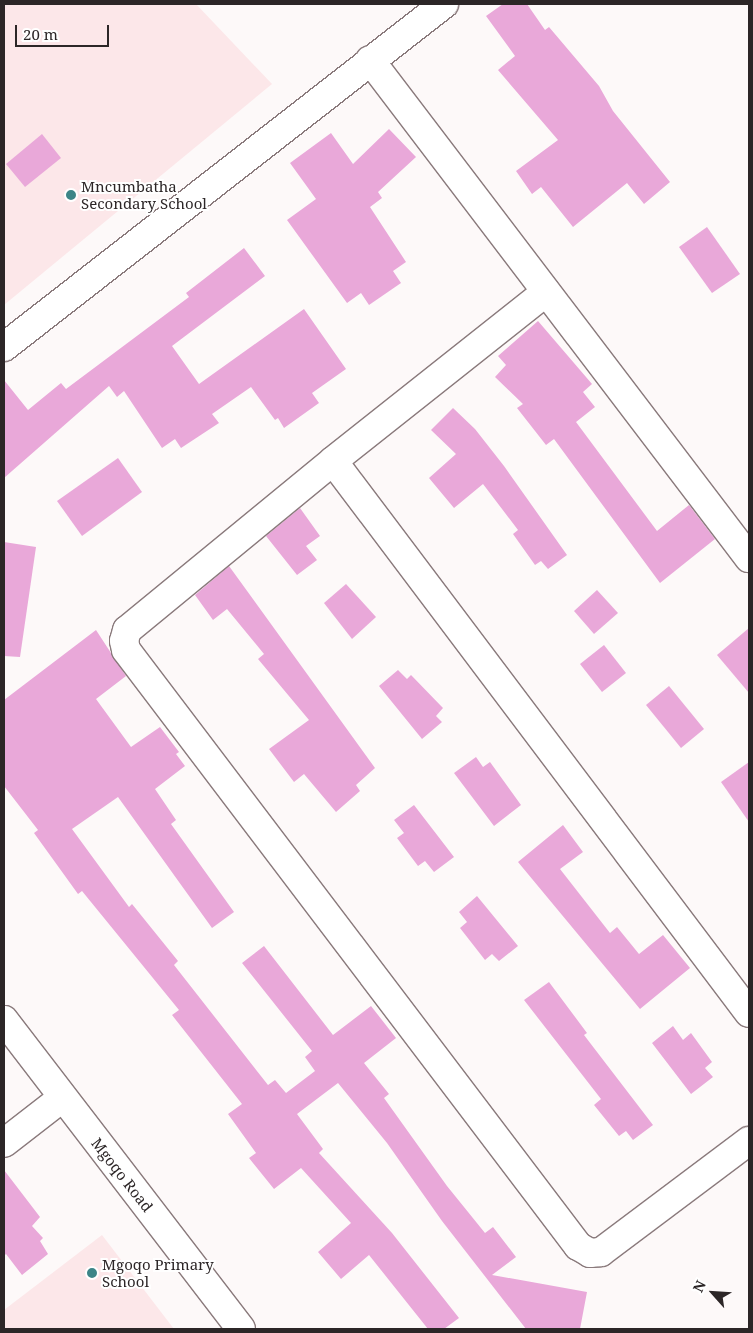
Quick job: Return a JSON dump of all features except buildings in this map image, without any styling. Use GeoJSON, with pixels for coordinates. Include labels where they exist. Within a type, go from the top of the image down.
{"type":"FeatureCollection","features":[{"type":"Feature","properties":{"kind":"street"},"geometry":{"type":"LineString","coordinates":[[4,347],[444,4]]}},
{"type":"Feature","properties":{"kind":"street"},"geometry":{"type":"LineString","coordinates":[[370,60],[749,558]]}},
{"type":"Feature","properties":{"kind":"street"},"geometry":{"type":"LineString","coordinates":[[546,292],[333,461],[128,630],[124,641],[126,650],[578,1246],[590,1253],[601,1252],[749,1141]]}},
{"type":"Feature","properties":{"kind":"street"},"geometry":{"type":"LineString","coordinates":[[333,461],[749,1013]]}},
{"type":"Feature","properties":{"kind":"street","name":"Mgoqo Road"},"geometry":{"type":"LineString","coordinates":[[4,1020],[241,1329]]}},
{"type":"Feature","properties":{"kind":"street"},"geometry":{"type":"LineString","coordinates":[[4,1143],[62,1098]]}},
{"type":"Feature","properties":{"kind":"shaded area","name":"Mncumbatha Secondary School"},"geometry":{"type":"Polygon","coordinates":[[[4,4],[196,4],[272,84],[4,305],[4,4]]]}},
{"type":"Feature","properties":{"kind":"shaded area","name":"Mgoqo Primary School"},"geometry":{"type":"Polygon","coordinates":[[[102,1235],[174,1329],[4,1329],[4,1310],[102,1235]]]}},
{"type":"Feature","properties":{"kind":"place","name":"Mncumbatha Secondary School"},"geometry":{"type":"Point","coordinates":[71,195]}},
{"type":"Feature","properties":{"kind":"place","name":"Mgoqo Primary School"},"geometry":{"type":"Point","coordinates":[92,1273]}}]}
